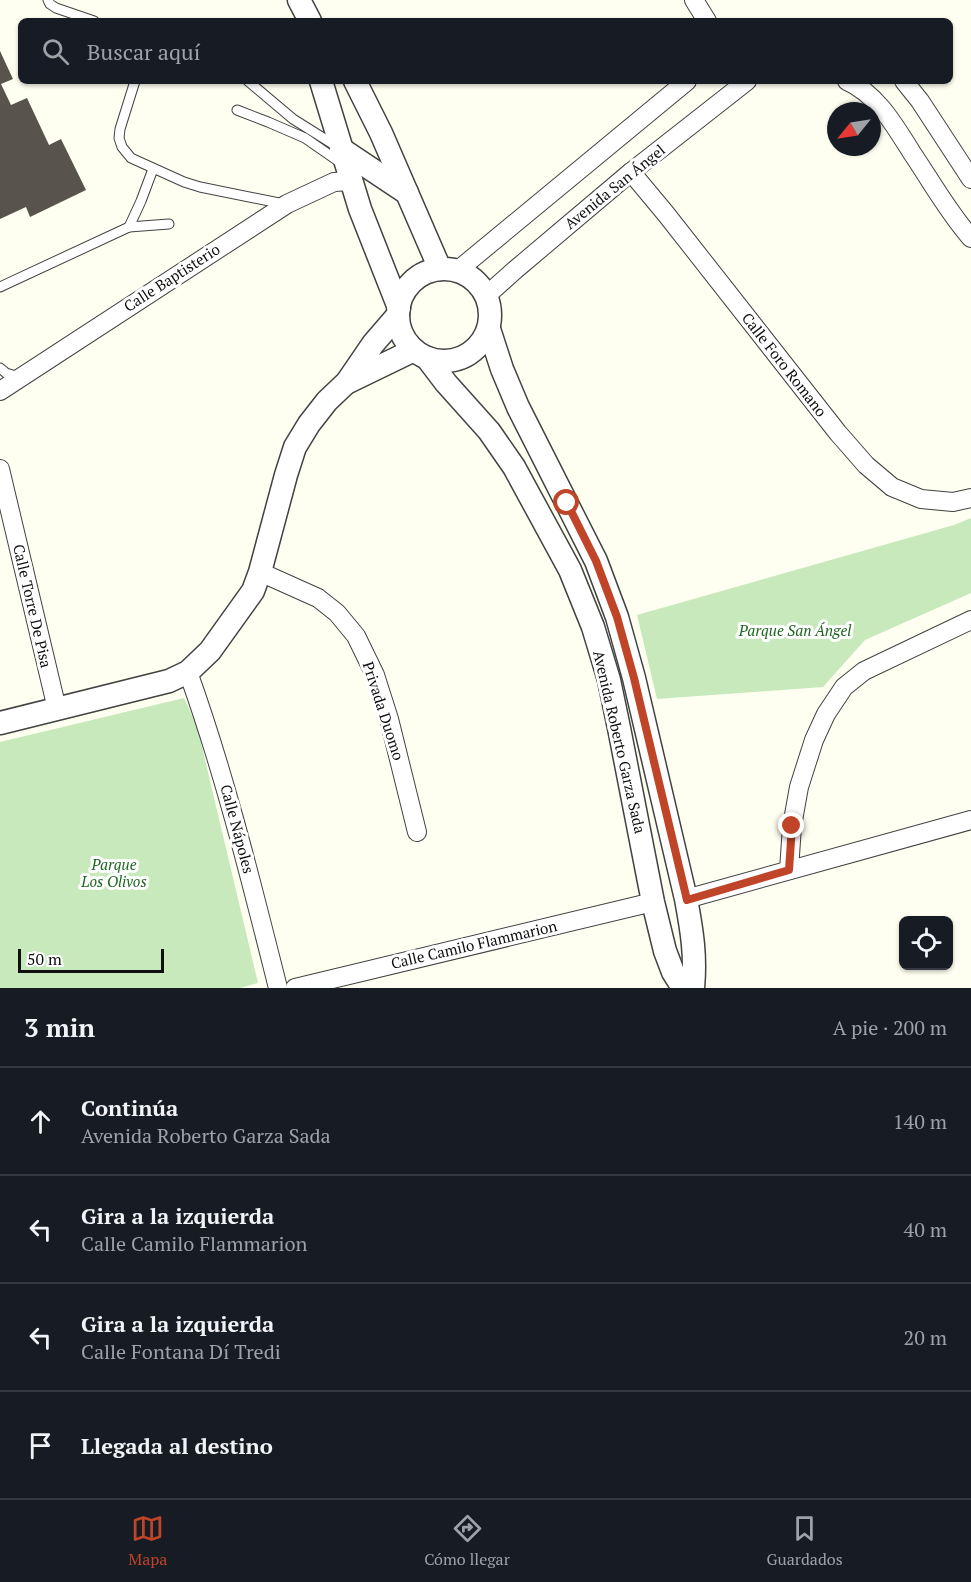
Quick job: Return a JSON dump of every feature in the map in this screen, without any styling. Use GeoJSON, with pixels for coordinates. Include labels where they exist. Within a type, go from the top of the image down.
{"type":"FeatureCollection","features":[{"type":"Feature","properties":{"kind":"street"},"geometry":{"type":"LineString","coordinates":[[286,0],[295,18]]}},
{"type":"Feature","properties":{"kind":"street"},"geometry":{"type":"LineString","coordinates":[[299,0],[308,18]]}},
{"type":"Feature","properties":{"kind":"street"},"geometry":{"type":"LineString","coordinates":[[314,0],[323,18]]}},
{"type":"Feature","properties":{"kind":"street"},"geometry":{"type":"LineString","coordinates":[[694,0],[705,18]]}},
{"type":"Feature","properties":{"kind":"street"},"geometry":{"type":"LineString","coordinates":[[0,723],[169,681],[188,672],[210,651],[253,591],[295,447],[315,416],[347,382],[398,311],[402,297],[413,282],[428,272],[448,270],[469,276],[479,285],[490,307],[489,329],[482,343],[471,353],[457,360],[442,362],[420,354],[402,334],[398,311],[360,209],[322,84]]}},
{"type":"Feature","properties":{"kind":"street"},"geometry":{"type":"LineString","coordinates":[[356,84],[407,193],[448,270]]}},
{"type":"Feature","properties":{"kind":"street"},"geometry":{"type":"LineString","coordinates":[[448,270],[683,84]]}},
{"type":"Feature","properties":{"kind":"street","name":"Avenida San Ángel"},"geometry":{"type":"LineString","coordinates":[[486,296],[631,172],[742,84]]}},
{"type":"Feature","properties":{"kind":"street"},"geometry":{"type":"LineString","coordinates":[[854,84],[876,101],[895,125],[946,205],[971,238]]}},
{"type":"Feature","properties":{"kind":"street"},"geometry":{"type":"LineString","coordinates":[[906,84],[971,179]]}},
{"type":"Feature","properties":{"kind":"street"},"geometry":{"type":"LineString","coordinates":[[346,166],[407,193]]}},
{"type":"Feature","properties":{"kind":"street","name":"Calle Baptisterio"},"geometry":{"type":"LineString","coordinates":[[0,391],[287,204],[334,182],[346,166]]}},
{"type":"Feature","properties":{"kind":"street","name":"Calle Foro Romano"},"geometry":{"type":"LineString","coordinates":[[631,172],[838,433],[866,465],[892,487],[921,500],[953,502],[971,498]]}},
{"type":"Feature","properties":{"kind":"street","name":"Avenida Roberto Garza Sada"},"geometry":{"type":"LineString","coordinates":[[489,329],[518,407],[596,561],[617,617],[634,678],[687,900],[695,965],[693,988]]}},
{"type":"Feature","properties":{"kind":"street"},"geometry":{"type":"LineString","coordinates":[[347,382],[420,354]]}},
{"type":"Feature","properties":{"kind":"street","name":"Avenida Roberto Garza Sada"},"geometry":{"type":"LineString","coordinates":[[420,354],[489,431],[514,467],[570,570],[593,627],[609,680],[653,902],[665,951],[673,972],[683,988]]}},
{"type":"Feature","properties":{"kind":"street","name":"Calle Torre De Pisa"},"geometry":{"type":"LineString","coordinates":[[0,469],[57,709]]}},
{"type":"Feature","properties":{"kind":"street","name":"Privada Duomo"},"geometry":{"type":"LineString","coordinates":[[260,572],[318,597],[337,613],[357,636],[375,675],[389,719],[417,832]]}},
{"type":"Feature","properties":{"kind":"street"},"geometry":{"type":"LineString","coordinates":[[789,870],[792,826],[800,787],[814,740],[826,714],[844,687],[864,671],[971,620]]}},
{"type":"Feature","properties":{"kind":"street","name":"Calle Nápoles"},"geometry":{"type":"LineString","coordinates":[[188,672],[208,727],[241,841],[278,988]]}},
{"type":"Feature","properties":{"kind":"street"},"geometry":{"type":"LineString","coordinates":[[687,900],[971,820]]}},
{"type":"Feature","properties":{"kind":"street","name":"Calle Camilo Flammarion"},"geometry":{"type":"LineString","coordinates":[[295,988],[653,902]]}},
{"type":"Feature","properties":{"kind":"lane"},"geometry":{"type":"LineString","coordinates":[[48,0],[56,8],[85,18]]}},
{"type":"Feature","properties":{"kind":"lane"},"geometry":{"type":"LineString","coordinates":[[134,84],[120,129],[122,147],[131,158],[184,182],[211,190],[287,204]]}},
{"type":"Feature","properties":{"kind":"lane"},"geometry":{"type":"LineString","coordinates":[[252,84],[346,166]]}},
{"type":"Feature","properties":{"kind":"lane"},"geometry":{"type":"LineString","coordinates":[[237,110],[305,138],[346,166]]}},
{"type":"Feature","properties":{"kind":"lane"},"geometry":{"type":"LineString","coordinates":[[129,227],[153,169]]}},
{"type":"Feature","properties":{"kind":"lane"},"geometry":{"type":"LineString","coordinates":[[0,287],[129,227],[169,224]]}},
{"type":"Feature","properties":{"kind":"lane"},"geometry":{"type":"LineString","coordinates":[[0,368],[6,373],[19,377]]}},
{"type":"Feature","properties":{"kind":"green space","name":"Parque San Ángel"},"geometry":{"type":"Polygon","coordinates":[[[971,518],[971,593],[865,640],[823,687],[657,699],[637,615],[954,525],[971,518]]]}},
{"type":"Feature","properties":{"kind":"green space","name":"Parque Los Olivos"},"geometry":{"type":"Polygon","coordinates":[[[184,698],[197,726],[258,983],[240,988],[0,988],[0,742],[184,698]]]}},
{"type":"Feature","properties":{"kind":"building"},"geometry":{"type":"Polygon","coordinates":[[[0,51],[13,79],[1,84],[11,105],[27,98],[49,145],[61,139],[86,190],[30,217],[26,207],[0,219],[0,51]]]}},
{"type":"Feature","properties":{"kind":"route"},"geometry":{"type":"LineString","coordinates":[[567,503],[596,561],[617,617],[634,678],[687,900],[789,870],[792,826]]}}]}
